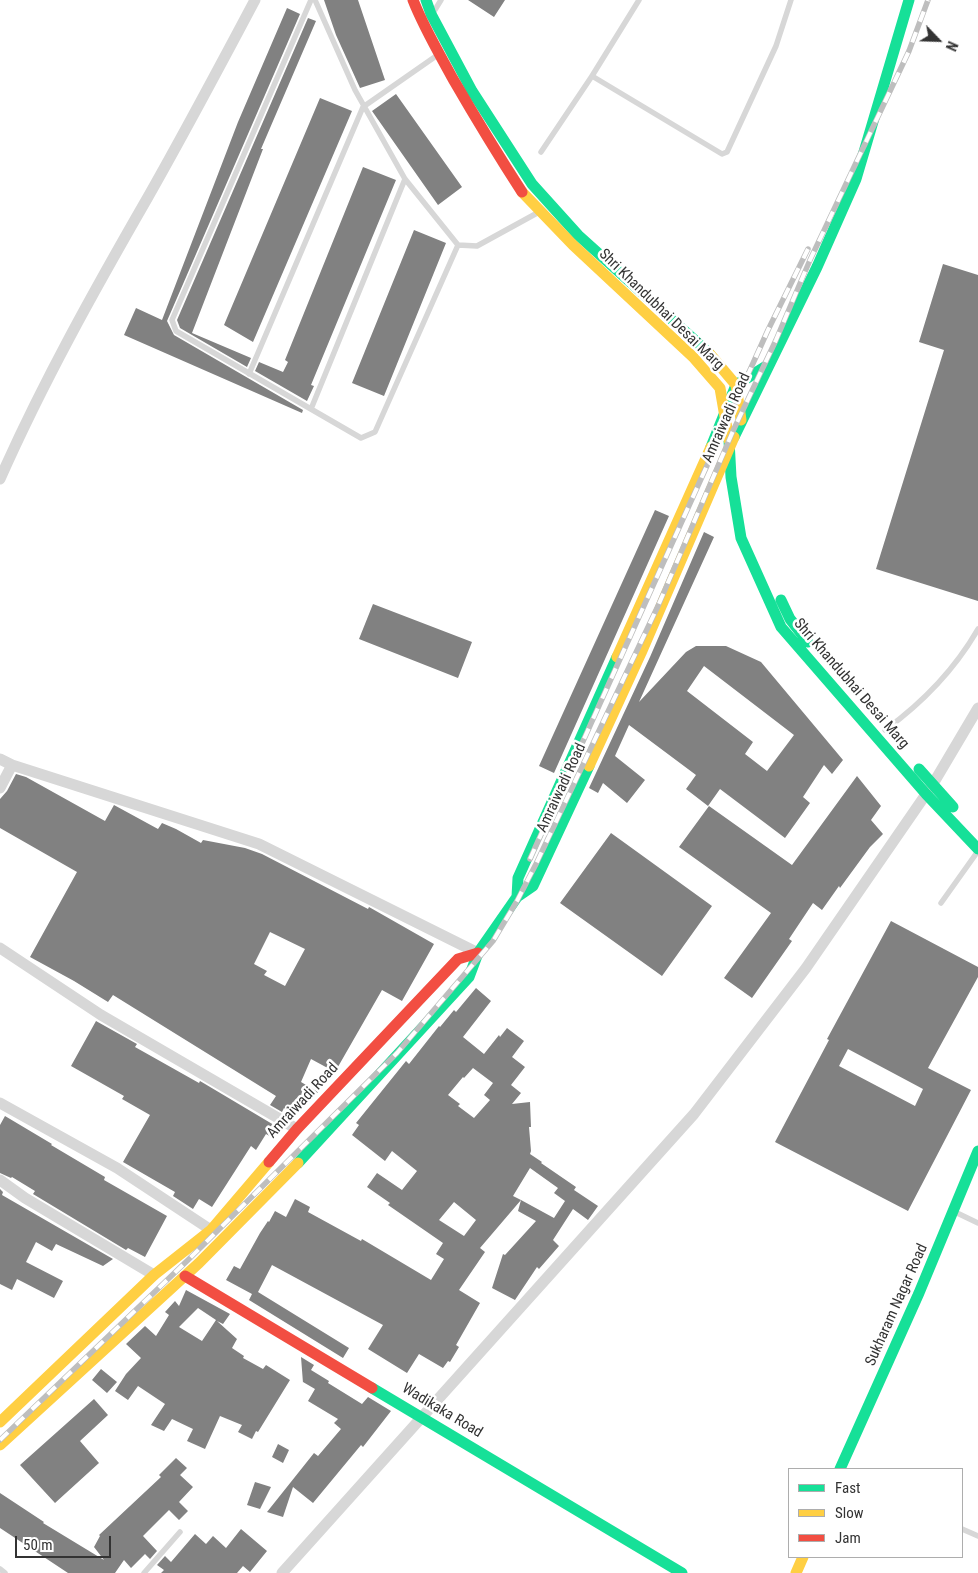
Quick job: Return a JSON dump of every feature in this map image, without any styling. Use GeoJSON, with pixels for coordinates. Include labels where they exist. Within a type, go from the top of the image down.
{"type":"FeatureCollection","features":[{"type":"Feature","properties":{"kind":"main road","name":"Shri Khandubhai Desai Marg"},"geometry":{"type":"LineString","coordinates":[[413,0],[422,23],[439,54],[482,129],[518,185],[573,245],[684,348],[720,388],[726,411],[730,447],[730,477],[741,538],[781,627],[929,789],[978,833]]}},
{"type":"Feature","properties":{"kind":"main road","name":"Shri Khandubhai Desai Marg"},"geometry":{"type":"LineString","coordinates":[[426,0],[431,14],[472,91],[532,184],[578,234],[708,352],[736,386],[741,420],[740,464],[750,534],[790,620],[885,730],[978,850]]}},
{"type":"Feature","properties":{"kind":"main road","name":"Amraiwadi Road"},"geometry":{"type":"LineString","coordinates":[[0,1422],[154,1276],[211,1230],[297,1129],[458,959],[478,953],[517,897],[533,886],[641,653],[741,420],[816,267],[856,179],[909,0]]}},
{"type":"Feature","properties":{"kind":"main road"},"geometry":{"type":"LineString","coordinates":[[684,348],[693,339]]}},
{"type":"Feature","properties":{"kind":"main road"},"geometry":{"type":"LineString","coordinates":[[517,897],[518,878],[707,456],[736,386],[768,365]]}},
{"type":"Feature","properties":{"kind":"main road"},"geometry":{"type":"LineString","coordinates":[[0,1445],[186,1276],[263,1201],[469,977],[478,953]]}},
{"type":"Feature","properties":{"kind":"main road","name":"Sukharam Nagar Road"},"geometry":{"type":"LineString","coordinates":[[840,1468],[919,1293],[978,1151]]}},
{"type":"Feature","properties":{"kind":"main road","name":"Wadikaka Road"},"geometry":{"type":"LineString","coordinates":[[186,1276],[682,1573]]}},
{"type":"Feature","properties":{"kind":"main road"},"geometry":{"type":"LineString","coordinates":[[796,1573],[803,1558]]}},
{"type":"Feature","properties":{"kind":"street"},"geometry":{"type":"LineString","coordinates":[[0,479],[26,421],[126,234],[256,0]]}},
{"type":"Feature","properties":{"kind":"street"},"geometry":{"type":"LineString","coordinates":[[282,1573],[694,1114],[806,968],[929,789],[978,708]]}},
{"type":"Feature","properties":{"kind":"street"},"geometry":{"type":"LineString","coordinates":[[0,759],[12,765],[259,844],[478,953]]}},
{"type":"Feature","properties":{"kind":"street"},"geometry":{"type":"LineString","coordinates":[[0,788],[12,765]]}},
{"type":"Feature","properties":{"kind":"street"},"geometry":{"type":"LineString","coordinates":[[0,948],[101,1015],[297,1129]]}},
{"type":"Feature","properties":{"kind":"street"},"geometry":{"type":"LineString","coordinates":[[0,1103],[117,1168],[211,1230]]}},
{"type":"Feature","properties":{"kind":"street"},"geometry":{"type":"LineString","coordinates":[[0,1180],[25,1198],[154,1276]]}},
{"type":"Feature","properties":{"kind":"lane"},"geometry":{"type":"LineString","coordinates":[[311,0],[172,320],[176,331],[361,438],[375,432],[458,245]]}},
{"type":"Feature","properties":{"kind":"lane"},"geometry":{"type":"LineString","coordinates":[[315,0],[363,107],[405,179],[458,245],[477,246],[540,211]]}},
{"type":"Feature","properties":{"kind":"lane"},"geometry":{"type":"LineString","coordinates":[[431,14],[441,0]]}},
{"type":"Feature","properties":{"kind":"lane"},"geometry":{"type":"LineString","coordinates":[[541,152],[592,76],[638,0]]}},
{"type":"Feature","properties":{"kind":"lane"},"geometry":{"type":"LineString","coordinates":[[592,76],[722,154],[727,152],[776,46],[791,0]]}},
{"type":"Feature","properties":{"kind":"lane"},"geometry":{"type":"LineString","coordinates":[[249,374],[363,107],[439,54]]}},
{"type":"Feature","properties":{"kind":"lane"},"geometry":{"type":"LineString","coordinates":[[311,409],[405,179]]}},
{"type":"Feature","properties":{"kind":"lane"},"geometry":{"type":"LineString","coordinates":[[885,730],[906,715],[929,694],[968,646],[978,629]]}},
{"type":"Feature","properties":{"kind":"lane"},"geometry":{"type":"LineString","coordinates":[[941,903],[978,850]]}},
{"type":"Feature","properties":{"kind":"lane"},"geometry":{"type":"LineString","coordinates":[[953,1211],[978,1223]]}},
{"type":"Feature","properties":{"kind":"lane"},"geometry":{"type":"LineString","coordinates":[[963,1530],[978,1536]]}},
{"type":"Feature","properties":{"kind":"lane"},"geometry":{"type":"LineString","coordinates":[[144,1573],[180,1532]]}},
{"type":"Feature","properties":{"kind":"lane"},"geometry":{"type":"LineString","coordinates":[[0,1569],[4,1573]]}},
{"type":"Feature","properties":{"kind":"building"},"geometry":{"type":"Polygon","coordinates":[[[324,0],[358,0],[385,80],[360,88],[336,35],[324,0]]]}},
{"type":"Feature","properties":{"kind":"building"},"geometry":{"type":"Polygon","coordinates":[[[468,0],[505,0],[494,17],[468,0]]]}},
{"type":"Feature","properties":{"kind":"building"},"geometry":{"type":"Polygon","coordinates":[[[287,8],[300,14],[167,321],[174,335],[303,410],[302,413],[124,335],[136,308],[162,320],[238,122],[287,8]]]}},
{"type":"Feature","properties":{"kind":"building"},"geometry":{"type":"Polygon","coordinates":[[[308,18],[316,21],[261,149],[263,149],[192,333],[251,358],[247,367],[180,328],[177,320],[308,18]]]}},
{"type":"Feature","properties":{"kind":"building"},"geometry":{"type":"Polygon","coordinates":[[[396,94],[462,187],[438,205],[372,111],[396,94]]]}},
{"type":"Feature","properties":{"kind":"building"},"geometry":{"type":"Polygon","coordinates":[[[320,98],[352,111],[253,342],[224,325],[320,98]]]}},
{"type":"Feature","properties":{"kind":"building"},"geometry":{"type":"Polygon","coordinates":[[[363,167],[396,180],[311,385],[314,386],[307,401],[255,371],[259,362],[283,372],[288,362],[285,360],[363,167]]]}},
{"type":"Feature","properties":{"kind":"building"},"geometry":{"type":"Polygon","coordinates":[[[414,230],[446,243],[384,396],[352,383],[414,230]]]}},
{"type":"Feature","properties":{"kind":"building"},"geometry":{"type":"Polygon","coordinates":[[[943,264],[978,275],[978,601],[876,569],[944,350],[919,342],[943,264]]]}},
{"type":"Feature","properties":{"kind":"building"},"geometry":{"type":"Polygon","coordinates":[[[655,510],[669,516],[554,773],[539,766],[655,510]]]}},
{"type":"Feature","properties":{"kind":"building"},"geometry":{"type":"Polygon","coordinates":[[[704,532],[714,537],[639,702],[686,652],[696,646],[726,646],[761,662],[843,760],[832,774],[824,765],[803,797],[810,803],[785,838],[720,789],[708,806],[686,789],[696,775],[629,725],[615,756],[645,780],[627,803],[603,783],[598,793],[589,788],[650,657],[704,532]],[[704,666],[687,691],[753,742],[745,754],[767,771],[794,735],[704,666]]]}},
{"type":"Feature","properties":{"kind":"building"},"geometry":{"type":"Polygon","coordinates":[[[373,604],[472,642],[458,678],[359,639],[373,604]]]}},
{"type":"Feature","properties":{"kind":"building"},"geometry":{"type":"Polygon","coordinates":[[[16,774],[26,777],[105,821],[114,805],[158,829],[162,823],[201,843],[203,840],[245,848],[262,854],[368,909],[369,907],[434,944],[402,1001],[382,990],[335,1072],[311,1059],[301,1082],[318,1092],[296,1116],[284,1108],[282,1112],[270,1105],[276,1096],[113,995],[108,1002],[30,957],[77,872],[0,828],[0,799],[7,791],[16,774]],[[270,932],[254,964],[267,971],[264,975],[285,986],[305,949],[270,932]]]}},
{"type":"Feature","properties":{"kind":"building"},"geometry":{"type":"Polygon","coordinates":[[[857,776],[881,806],[871,820],[883,834],[870,847],[822,910],[813,903],[789,939],[792,941],[752,998],[724,978],[771,913],[679,847],[709,806],[792,865],[857,776]]]}},
{"type":"Feature","properties":{"kind":"building"},"geometry":{"type":"Polygon","coordinates":[[[611,833],[712,906],[662,976],[560,903],[611,833]]]}},
{"type":"Feature","properties":{"kind":"building"},"geometry":{"type":"Polygon","coordinates":[[[891,921],[978,967],[978,977],[928,1068],[971,1090],[908,1211],[775,1142],[829,1040],[827,1039],[891,921]],[[848,1049],[839,1066],[915,1106],[923,1089],[848,1049]]]}},
{"type":"Feature","properties":{"kind":"building"},"geometry":{"type":"Polygon","coordinates":[[[476,988],[491,1001],[463,1037],[484,1054],[507,1028],[524,1041],[512,1057],[525,1067],[511,1085],[521,1093],[512,1104],[530,1102],[530,1154],[576,1187],[574,1190],[598,1206],[588,1220],[573,1209],[553,1240],[559,1246],[539,1269],[537,1267],[515,1300],[492,1288],[503,1254],[505,1255],[536,1221],[518,1211],[521,1200],[480,1248],[485,1252],[459,1290],[480,1303],[456,1345],[459,1347],[450,1362],[448,1361],[443,1368],[419,1354],[407,1373],[368,1349],[383,1325],[272,1265],[258,1292],[349,1348],[343,1358],[249,1300],[252,1294],[226,1280],[234,1266],[240,1269],[275,1211],[286,1217],[295,1199],[310,1207],[308,1212],[361,1241],[362,1239],[431,1280],[444,1259],[436,1254],[443,1243],[388,1205],[390,1203],[367,1187],[377,1173],[402,1190],[417,1171],[392,1151],[385,1161],[352,1135],[359,1125],[356,1123],[406,1061],[409,1064],[439,1026],[454,1010],[456,1012],[476,988]],[[473,1068],[448,1095],[460,1104],[458,1106],[474,1118],[490,1100],[484,1095],[493,1083],[473,1068]],[[530,1168],[513,1196],[554,1218],[565,1201],[554,1193],[558,1188],[530,1168]],[[454,1202],[439,1220],[464,1236],[476,1220],[454,1202]]]}},
{"type":"Feature","properties":{"kind":"building"},"geometry":{"type":"Polygon","coordinates":[[[96,1021],[137,1044],[135,1047],[199,1083],[200,1081],[279,1128],[273,1138],[266,1134],[256,1150],[251,1146],[212,1207],[199,1199],[193,1209],[173,1196],[175,1192],[123,1162],[150,1115],[122,1099],[124,1096],[71,1066],[96,1021]]]}},
{"type":"Feature","properties":{"kind":"building"},"geometry":{"type":"Polygon","coordinates":[[[5,1116],[105,1177],[104,1180],[167,1216],[145,1257],[128,1248],[126,1250],[33,1194],[35,1191],[12,1177],[0,1173],[0,1125],[5,1116]]]}},
{"type":"Feature","properties":{"kind":"building"},"geometry":{"type":"Polygon","coordinates":[[[0,1189],[3,1192],[2,1195],[113,1259],[103,1266],[56,1244],[52,1251],[36,1242],[26,1262],[63,1281],[54,1298],[17,1279],[12,1290],[0,1284],[0,1189]]]}},
{"type":"Feature","properties":{"kind":"building"},"geometry":{"type":"Polygon","coordinates":[[[186,1290],[230,1314],[223,1324],[217,1321],[237,1339],[232,1348],[244,1356],[243,1358],[263,1369],[266,1365],[290,1380],[252,1439],[238,1432],[242,1425],[220,1416],[205,1449],[187,1441],[193,1429],[172,1419],[164,1431],[151,1425],[165,1404],[138,1386],[128,1400],[115,1391],[126,1374],[141,1358],[126,1344],[145,1326],[156,1336],[169,1315],[165,1312],[175,1301],[179,1306],[186,1290]],[[198,1308],[179,1327],[202,1341],[216,1320],[198,1308]]]}},
{"type":"Feature","properties":{"kind":"building"},"geometry":{"type":"Polygon","coordinates":[[[301,1357],[314,1365],[311,1370],[362,1404],[368,1397],[391,1411],[363,1447],[361,1445],[313,1503],[293,1487],[283,1517],[267,1512],[314,1453],[318,1456],[341,1429],[334,1423],[338,1419],[308,1401],[315,1389],[303,1383],[301,1357]]]}},
{"type":"Feature","properties":{"kind":"building"},"geometry":{"type":"Polygon","coordinates":[[[101,1369],[117,1382],[107,1393],[92,1380],[101,1369]]]}},
{"type":"Feature","properties":{"kind":"building"},"geometry":{"type":"Polygon","coordinates":[[[94,1399],[108,1415],[80,1441],[99,1463],[55,1503],[20,1465],[94,1399]]]}},
{"type":"Feature","properties":{"kind":"building"},"geometry":{"type":"Polygon","coordinates":[[[278,1444],[289,1450],[283,1463],[272,1457],[278,1444]]]}},
{"type":"Feature","properties":{"kind":"building"},"geometry":{"type":"Polygon","coordinates":[[[176,1458],[187,1468],[180,1475],[193,1487],[179,1502],[188,1511],[179,1520],[169,1510],[143,1536],[157,1551],[150,1559],[145,1554],[131,1568],[124,1560],[115,1573],[68,1573],[0,1528],[0,1493],[43,1523],[104,1560],[94,1547],[99,1535],[161,1477],[159,1475],[176,1458]]]}},
{"type":"Feature","properties":{"kind":"building"},"geometry":{"type":"Polygon","coordinates":[[[255,1482],[271,1487],[260,1509],[247,1505],[255,1482]]]}},
{"type":"Feature","properties":{"kind":"building"},"geometry":{"type":"Polygon","coordinates":[[[241,1529],[267,1551],[250,1572],[243,1566],[237,1573],[161,1573],[164,1570],[157,1565],[165,1556],[171,1562],[195,1534],[206,1544],[213,1536],[226,1548],[241,1529]]]}},
{"type":"Feature","properties":{"kind":"railway"},"geometry":{"type":"LineString","coordinates":[[0,1440],[189,1259],[397,1053],[493,941],[536,864],[658,606],[733,431],[776,340],[810,260],[909,51],[928,0]]}},
{"type":"Feature","properties":{"kind":"railway"},"geometry":{"type":"LineString","coordinates":[[530,859],[768,330],[808,249]]}},
{"type":"Feature","properties":{"kind":"traffic: fast"},"geometry":{"type":"LineString","coordinates":[[426,0],[431,14],[472,91],[532,184],[578,235],[709,353]]}},
{"type":"Feature","properties":{"kind":"traffic: fast"},"geometry":{"type":"LineString","coordinates":[[734,437],[817,267],[856,179],[909,0]]}},
{"type":"Feature","properties":{"kind":"traffic: fast"},"geometry":{"type":"LineString","coordinates":[[711,447],[736,385],[768,365]]}},
{"type":"Feature","properties":{"kind":"traffic: fast"},"geometry":{"type":"LineString","coordinates":[[729,440],[731,477],[741,538],[781,627],[926,794],[978,849]]}},
{"type":"Feature","properties":{"kind":"traffic: fast"},"geometry":{"type":"LineString","coordinates":[[781,600],[790,619],[808,642]]}},
{"type":"Feature","properties":{"kind":"traffic: fast"},"geometry":{"type":"LineString","coordinates":[[517,897],[518,878],[617,657]]}},
{"type":"Feature","properties":{"kind":"traffic: fast"},"geometry":{"type":"LineString","coordinates":[[298,1163],[469,977],[478,953],[517,897],[533,886],[589,766]]}},
{"type":"Feature","properties":{"kind":"traffic: fast"},"geometry":{"type":"LineString","coordinates":[[919,769],[953,807]]}},
{"type":"Feature","properties":{"kind":"traffic: fast"},"geometry":{"type":"LineString","coordinates":[[840,1468],[919,1293],[978,1151]]}},
{"type":"Feature","properties":{"kind":"traffic: fast"},"geometry":{"type":"LineString","coordinates":[[372,1388],[682,1573]]}},
{"type":"Feature","properties":{"kind":"traffic: slow"},"geometry":{"type":"LineString","coordinates":[[522,192],[573,245],[693,357],[720,388],[729,440]]}},
{"type":"Feature","properties":{"kind":"traffic: slow"},"geometry":{"type":"LineString","coordinates":[[709,353],[736,385],[741,420]]}},
{"type":"Feature","properties":{"kind":"traffic: slow"},"geometry":{"type":"LineString","coordinates":[[589,766],[641,653],[734,437]]}},
{"type":"Feature","properties":{"kind":"traffic: slow"},"geometry":{"type":"LineString","coordinates":[[617,657],[711,447]]}},
{"type":"Feature","properties":{"kind":"traffic: slow"},"geometry":{"type":"LineString","coordinates":[[0,1422],[154,1275],[211,1230],[269,1162]]}},
{"type":"Feature","properties":{"kind":"traffic: slow"},"geometry":{"type":"LineString","coordinates":[[0,1445],[199,1263],[298,1163]]}},
{"type":"Feature","properties":{"kind":"traffic: slow"},"geometry":{"type":"LineString","coordinates":[[796,1573],[803,1558]]}},
{"type":"Feature","properties":{"kind":"traffic: jam"},"geometry":{"type":"LineString","coordinates":[[413,0],[453,79],[522,192]]}},
{"type":"Feature","properties":{"kind":"traffic: jam"},"geometry":{"type":"LineString","coordinates":[[269,1162],[297,1129],[458,959],[478,953]]}},
{"type":"Feature","properties":{"kind":"traffic: jam"},"geometry":{"type":"LineString","coordinates":[[185,1276],[372,1388]]}}]}
